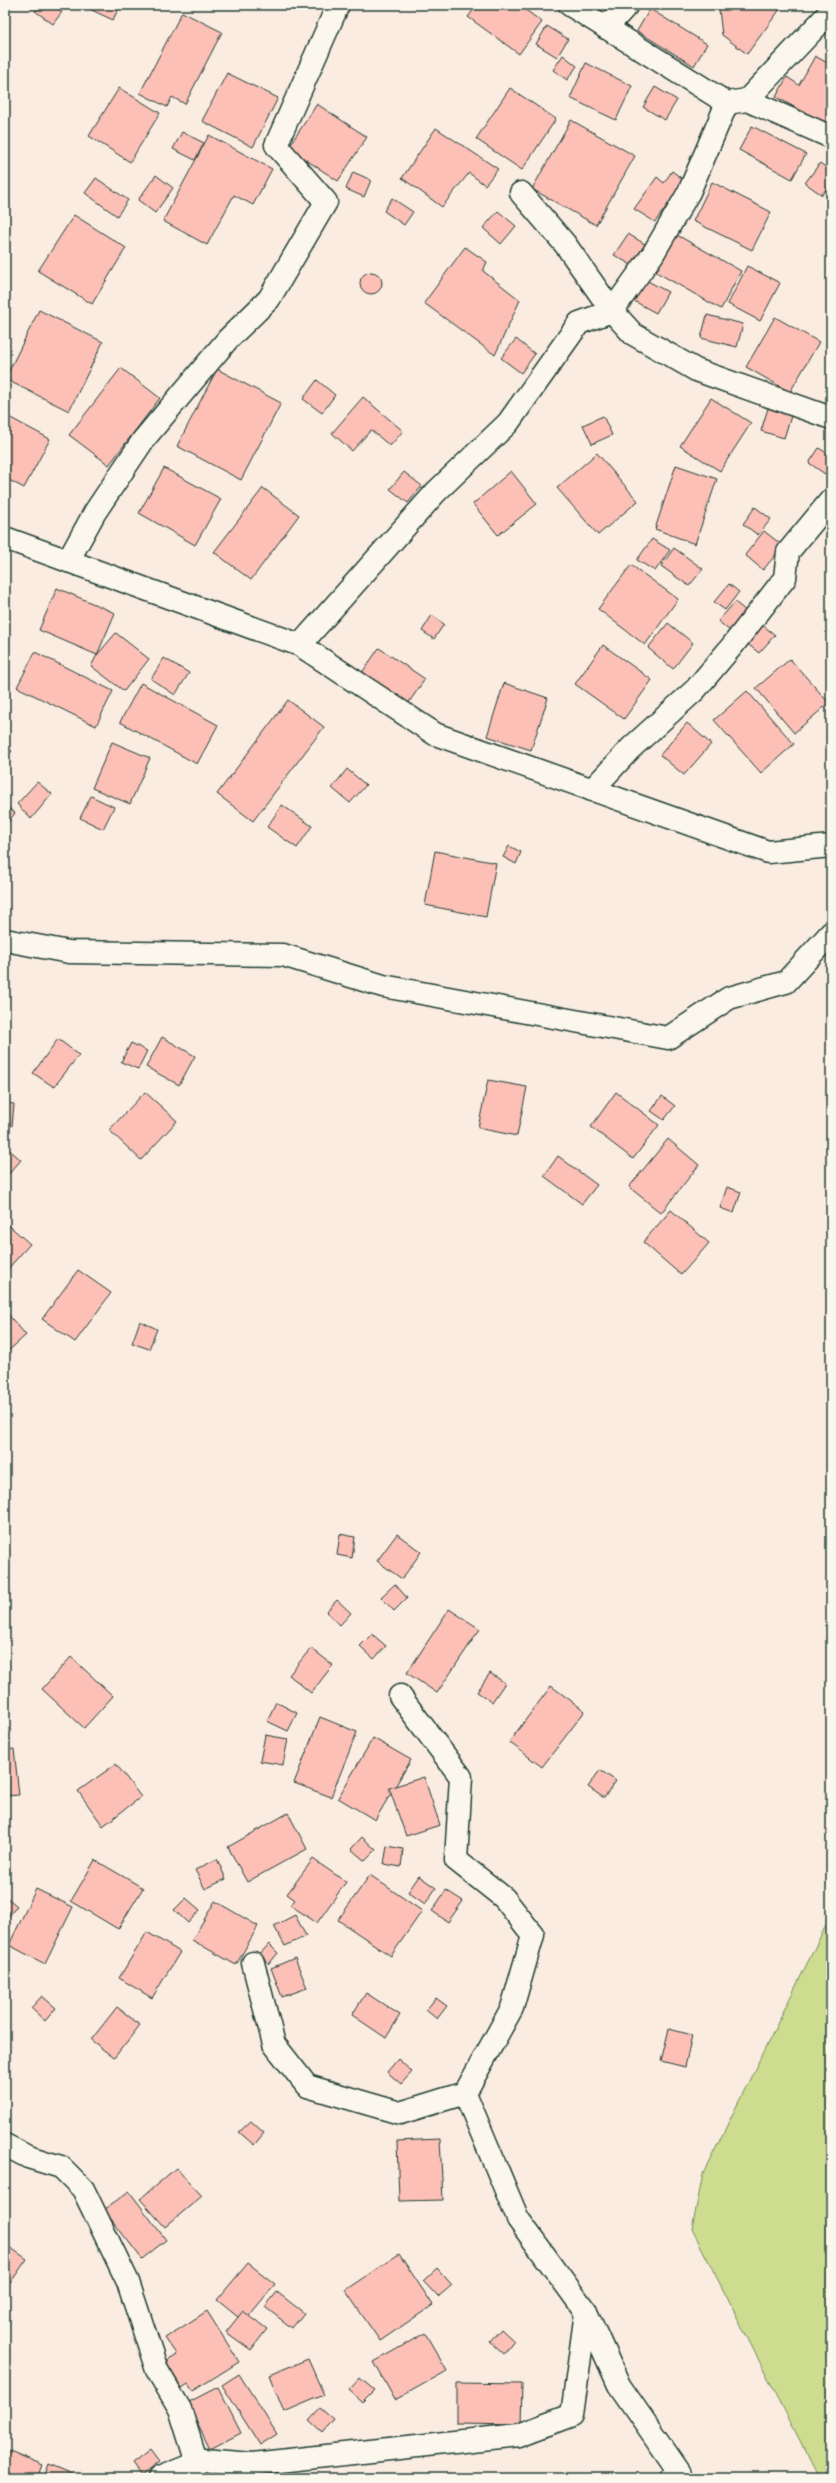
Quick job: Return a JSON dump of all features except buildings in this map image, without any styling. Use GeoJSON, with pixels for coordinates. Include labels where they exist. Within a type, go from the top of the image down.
{"type":"FeatureCollection","features":[{"type":"Feature","properties":{"kind":"street"},"geometry":{"type":"LineString","coordinates":[[68,561],[95,512],[144,439],[228,339],[269,299],[326,202],[276,144],[338,5]]}},
{"type":"Feature","properties":{"kind":"street"},"geometry":{"type":"LineString","coordinates":[[570,5],[606,28],[737,102],[831,137]]}},
{"type":"Feature","properties":{"kind":"street"},"geometry":{"type":"LineString","coordinates":[[606,28],[627,5]]}},
{"type":"Feature","properties":{"kind":"street"},"geometry":{"type":"LineString","coordinates":[[300,645],[436,492],[508,423],[579,323],[612,311],[653,254],[689,192],[737,102],[831,11]]}},
{"type":"Feature","properties":{"kind":"street"},"geometry":{"type":"LineString","coordinates":[[521,193],[565,244],[612,311],[633,334],[696,370],[831,418]]}},
{"type":"Feature","properties":{"kind":"street"},"geometry":{"type":"LineString","coordinates":[[592,790],[631,748],[695,690],[733,645],[785,578],[788,552],[831,500]]}},
{"type":"Feature","properties":{"kind":"street"},"geometry":{"type":"LineString","coordinates":[[5,538],[300,645],[435,734],[768,852],[831,846]]}},
{"type":"Feature","properties":{"kind":"street"},"geometry":{"type":"LineString","coordinates":[[5,940],[69,952],[283,955],[383,986],[668,1038],[729,998],[786,982],[831,933]]}},
{"type":"Feature","properties":{"kind":"street"},"geometry":{"type":"LineString","coordinates":[[253,1963],[274,2044],[307,2086],[400,2113],[465,2093],[512,2008],[533,1935],[504,1898],[456,1860],[461,1777],[400,1696]]}},
{"type":"Feature","properties":{"kind":"street"},"geometry":{"type":"LineString","coordinates":[[465,2093],[518,2219],[586,2312],[619,2385],[680,2473],[671,2478]]}},
{"type":"Feature","properties":{"kind":"street"},"geometry":{"type":"LineString","coordinates":[[5,2145],[28,2157],[61,2167],[83,2189],[128,2282],[157,2370],[180,2409],[197,2463]]}},
{"type":"Feature","properties":{"kind":"street"},"geometry":{"type":"LineString","coordinates":[[159,2478],[204,2460],[252,2464],[519,2435],[572,2415],[586,2312]]}},
{"type":"Feature","properties":{"kind":"green space"},"geometry":{"type":"Polygon","coordinates":[[[831,1915],[831,2478],[819,2478],[692,2229],[703,2174],[831,1915]]]}}]}
